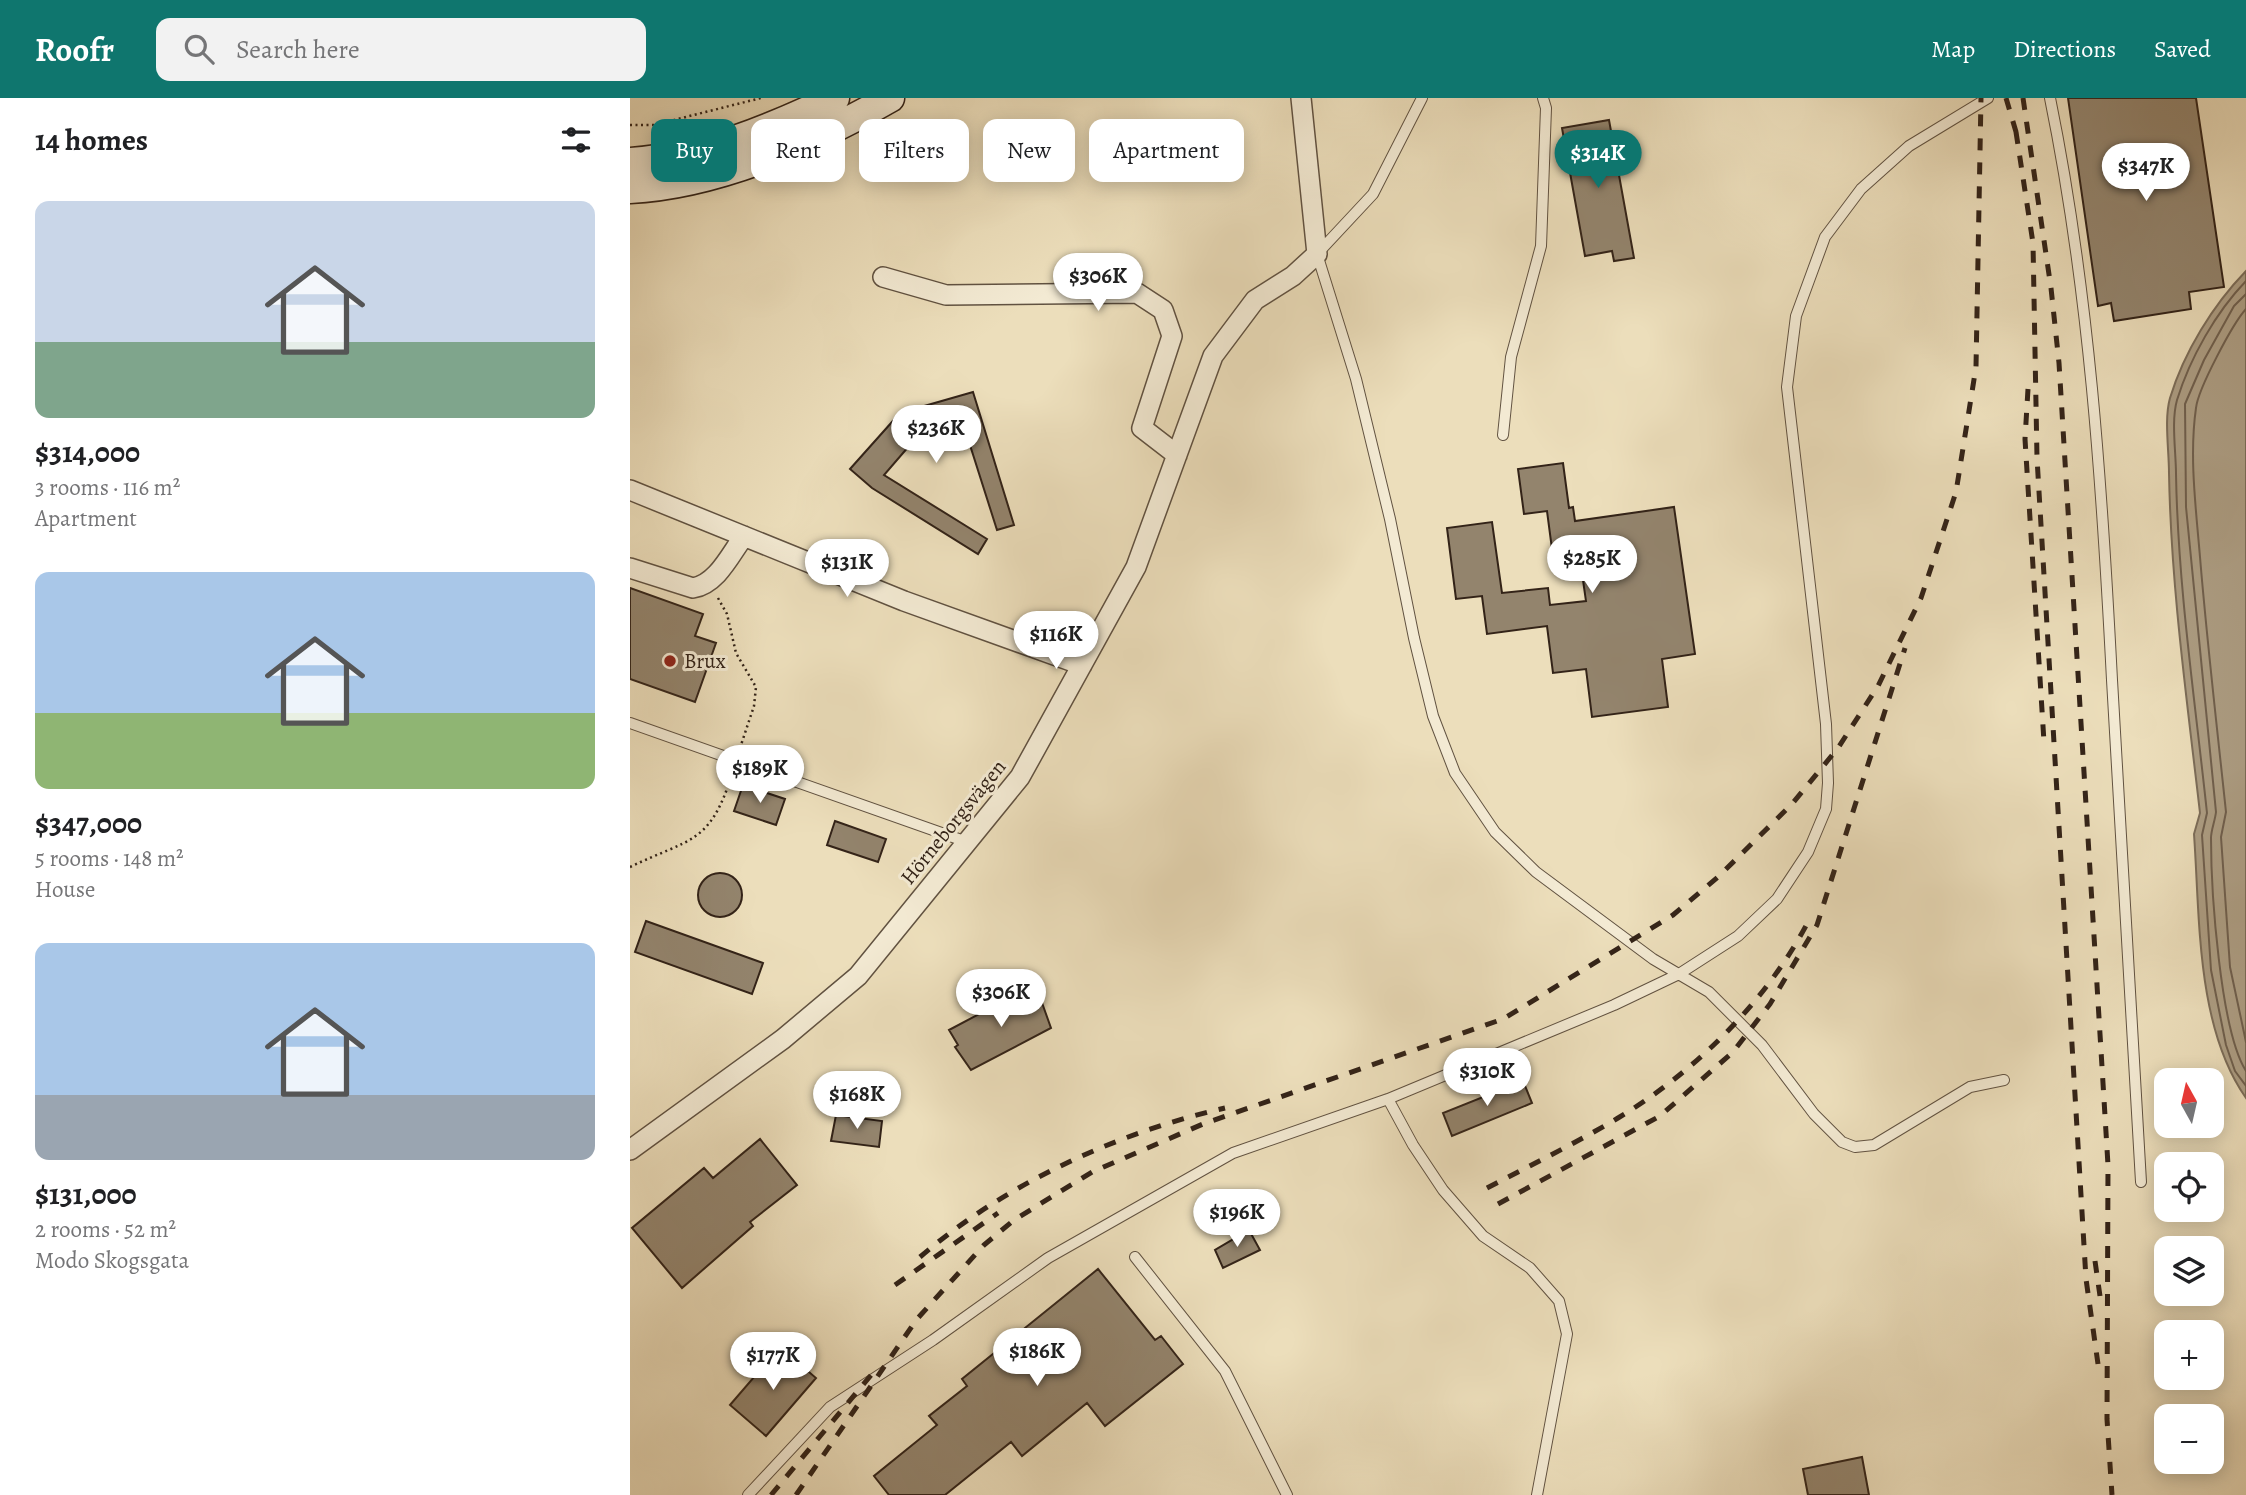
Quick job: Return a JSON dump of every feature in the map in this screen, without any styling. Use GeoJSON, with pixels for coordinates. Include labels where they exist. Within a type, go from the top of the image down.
{"type":"FeatureCollection","features":[{"type":"Feature","properties":{"kind":"main road"},"geometry":{"type":"LineString","coordinates":[[630,162],[709,149],[772,128],[835,98]]}},
{"type":"Feature","properties":{"kind":"main road"},"geometry":{"type":"LineString","coordinates":[[630,189],[648,188],[715,173],[781,152],[859,117],[890,98]]}},
{"type":"Feature","properties":{"kind":"street"},"geometry":{"type":"LineString","coordinates":[[1301,98],[1317,254]]}},
{"type":"Feature","properties":{"kind":"street","name":"Hörneborgsvägen"},"geometry":{"type":"LineString","coordinates":[[630,1150],[773,1046],[858,976],[1020,777],[1136,567],[1213,356],[1255,300],[1293,276],[1317,254]]}},
{"type":"Feature","properties":{"kind":"street"},"geometry":{"type":"LineString","coordinates":[[883,277],[946,295],[1137,293],[1163,310],[1172,336],[1142,428],[1177,455]]}},
{"type":"Feature","properties":{"kind":"street"},"geometry":{"type":"LineString","coordinates":[[630,490],[904,601],[1082,665]]}},
{"type":"Feature","properties":{"kind":"street"},"geometry":{"type":"LineString","coordinates":[[630,568],[693,588],[703,586],[713,579],[744,536]]}},
{"type":"Feature","properties":{"kind":"lane"},"geometry":{"type":"LineString","coordinates":[[1422,98],[1373,194],[1317,254],[1356,379],[1433,716],[1455,773],[1495,832],[1536,872],[1630,943],[1709,992],[1762,1045],[1814,1114],[1842,1142],[1856,1147],[1874,1145],[1970,1087],[2004,1080]]}},
{"type":"Feature","properties":{"kind":"lane"},"geometry":{"type":"LineString","coordinates":[[1503,435],[1511,357],[1541,246],[1546,108],[1543,98]]}},
{"type":"Feature","properties":{"kind":"lane"},"geometry":{"type":"LineString","coordinates":[[748,1495],[830,1407],[933,1340],[1048,1258],[1233,1153],[1388,1099],[1614,1005],[1679,974],[1738,936],[1777,899],[1808,852],[1826,809],[1826,724],[1787,387],[1796,316],[1825,237],[1861,189],[1909,146],[1988,98]]}},
{"type":"Feature","properties":{"kind":"lane"},"geometry":{"type":"LineString","coordinates":[[2050,98],[2062,157],[2088,345],[2102,497],[2141,1182]]}},
{"type":"Feature","properties":{"kind":"lane"},"geometry":{"type":"LineString","coordinates":[[630,723],[967,842]]}},
{"type":"Feature","properties":{"kind":"lane"},"geometry":{"type":"LineString","coordinates":[[1388,1099],[1413,1145],[1443,1190],[1483,1236],[1530,1268],[1559,1301],[1567,1334],[1536,1495]]}},
{"type":"Feature","properties":{"kind":"lane"},"geometry":{"type":"LineString","coordinates":[[1135,1257],[1225,1371],[1287,1495]]}},
{"type":"Feature","properties":{"kind":"path"},"geometry":{"type":"LineString","coordinates":[[630,125],[654,125],[761,98]]}},
{"type":"Feature","properties":{"kind":"path"},"geometry":{"type":"LineString","coordinates":[[630,867],[706,831],[726,794],[754,706],[756,687],[736,653],[727,614],[719,600],[703,586]]}},
{"type":"Feature","properties":{"kind":"water"},"geometry":{"type":"Polygon","coordinates":[[[2246,271],[2246,1098],[2230,1070],[2218,1039],[2204,971],[2194,834],[2200,813],[2176,601],[2167,425],[2170,398],[2191,347],[2211,314],[2246,271]]]}},
{"type":"Feature","properties":{"kind":"building"},"geometry":{"type":"Polygon","coordinates":[[[2068,98],[2196,98],[2224,287],[2189,292],[2191,309],[2114,321],[2111,303],[2098,306],[2068,98]]]}},
{"type":"Feature","properties":{"kind":"building"},"geometry":{"type":"Polygon","coordinates":[[[1609,120],[1634,258],[1614,261],[1612,251],[1585,256],[1562,128],[1609,120]]]}},
{"type":"Feature","properties":{"kind":"building"},"geometry":{"type":"Polygon","coordinates":[[[973,392],[1014,525],[997,530],[962,420],[922,431],[884,475],[987,539],[978,554],[872,488],[850,469],[900,413],[973,392]]]}},
{"type":"Feature","properties":{"kind":"building"},"geometry":{"type":"Polygon","coordinates":[[[1563,463],[1569,508],[1573,507],[1575,521],[1674,507],[1695,654],[1662,659],[1668,707],[1592,717],[1586,669],[1553,673],[1547,626],[1487,634],[1482,596],[1456,599],[1447,528],[1492,522],[1502,593],[1548,588],[1550,605],[1586,601],[1578,545],[1552,549],[1547,511],[1524,514],[1518,469],[1563,463]]]}},
{"type":"Feature","properties":{"kind":"building","name":"Brux"},"geometry":{"type":"Polygon","coordinates":[[[630,588],[703,614],[695,636],[716,643],[695,702],[630,679],[630,588]]]}},
{"type":"Feature","properties":{"kind":"building"},"geometry":{"type":"Polygon","coordinates":[[[743,785],[785,799],[776,825],[734,811],[743,785]]]}},
{"type":"Feature","properties":{"kind":"building"},"geometry":{"type":"Polygon","coordinates":[[[835,821],[886,839],[878,862],[827,845],[835,821]]]}},
{"type":"Feature","properties":{"kind":"building"},"geometry":{"type":"Polygon","coordinates":[[[720,873],[735,880],[742,895],[735,910],[720,917],[705,910],[698,895],[705,880],[720,873]]]}},
{"type":"Feature","properties":{"kind":"building"},"geometry":{"type":"Polygon","coordinates":[[[646,921],[763,963],[752,994],[635,952],[646,921]]]}},
{"type":"Feature","properties":{"kind":"building"},"geometry":{"type":"Polygon","coordinates":[[[1030,987],[1038,1002],[1041,1000],[1051,1028],[971,1070],[955,1047],[958,1045],[949,1030],[1030,987]]]}},
{"type":"Feature","properties":{"kind":"building"},"geometry":{"type":"Polygon","coordinates":[[[1523,1081],[1532,1103],[1452,1136],[1443,1113],[1523,1081]]]}},
{"type":"Feature","properties":{"kind":"building"},"geometry":{"type":"Polygon","coordinates":[[[836,1115],[882,1121],[879,1147],[831,1141],[836,1115]]]}},
{"type":"Feature","properties":{"kind":"building"},"geometry":{"type":"Polygon","coordinates":[[[760,1139],[797,1185],[750,1222],[753,1226],[682,1288],[632,1228],[704,1168],[713,1178],[760,1139]]]}},
{"type":"Feature","properties":{"kind":"building"},"geometry":{"type":"Polygon","coordinates":[[[1249,1230],[1260,1250],[1223,1268],[1215,1250],[1249,1230]]]}},
{"type":"Feature","properties":{"kind":"building"},"geometry":{"type":"Polygon","coordinates":[[[1098,1269],[1155,1340],[1161,1336],[1183,1364],[1105,1426],[1087,1403],[1022,1456],[1011,1442],[945,1495],[889,1495],[874,1476],[937,1425],[929,1416],[967,1386],[962,1379],[1098,1269]]]}},
{"type":"Feature","properties":{"kind":"building"},"geometry":{"type":"Polygon","coordinates":[[[780,1347],[816,1378],[766,1436],[730,1405],[780,1347]]]}},
{"type":"Feature","properties":{"kind":"building"},"geometry":{"type":"Polygon","coordinates":[[[1862,1457],[1869,1495],[1808,1495],[1803,1469],[1862,1457]]]}},
{"type":"Feature","properties":{"kind":"railway"},"geometry":{"type":"LineString","coordinates":[[796,1495],[917,1319],[984,1245],[1014,1220],[1092,1172],[1203,1124],[1503,1019],[1673,915],[1718,877],[1792,804],[1838,748],[1878,686],[1921,598],[1956,492],[1976,367],[1981,98]]}},
{"type":"Feature","properties":{"kind":"railway"},"geometry":{"type":"LineString","coordinates":[[2006,98],[2019,142]]}},
{"type":"Feature","properties":{"kind":"railway"},"geometry":{"type":"LineString","coordinates":[[2023,98],[2051,288],[2059,363],[2108,1165],[2107,1419],[2112,1495]]}},
{"type":"Feature","properties":{"kind":"railway"},"geometry":{"type":"LineString","coordinates":[[2016,132],[2033,243],[2037,458],[2086,1279],[2098,1364]]}},
{"type":"Feature","properties":{"kind":"railway"},"geometry":{"type":"LineString","coordinates":[[2028,389],[2025,439],[2044,742]]}},
{"type":"Feature","properties":{"kind":"railway"},"geometry":{"type":"LineString","coordinates":[[1498,1204],[1660,1116],[1733,1052],[1770,1004],[1817,925],[1905,648]]}},
{"type":"Feature","properties":{"kind":"railway"},"geometry":{"type":"LineString","coordinates":[[1487,1188],[1618,1118],[1675,1079],[1727,1032],[1751,1006],[1792,950],[1809,920]]}},
{"type":"Feature","properties":{"kind":"railway"},"geometry":{"type":"LineString","coordinates":[[920,1257],[988,1206],[1064,1164],[1143,1132],[1225,1108]]}},
{"type":"Feature","properties":{"kind":"railway"},"geometry":{"type":"LineString","coordinates":[[895,1285],[998,1213]]}},
{"type":"Feature","properties":{"kind":"railway"},"geometry":{"type":"LineString","coordinates":[[2095,1261],[2100,1296]]}},
{"type":"Feature","properties":{"kind":"railway"},"geometry":{"type":"LineString","coordinates":[[771,1495],[872,1374]]}},
{"type":"Feature","properties":{"kind":"place","name":"Brux"},"geometry":{"type":"Point","coordinates":[670,661]}}]}
